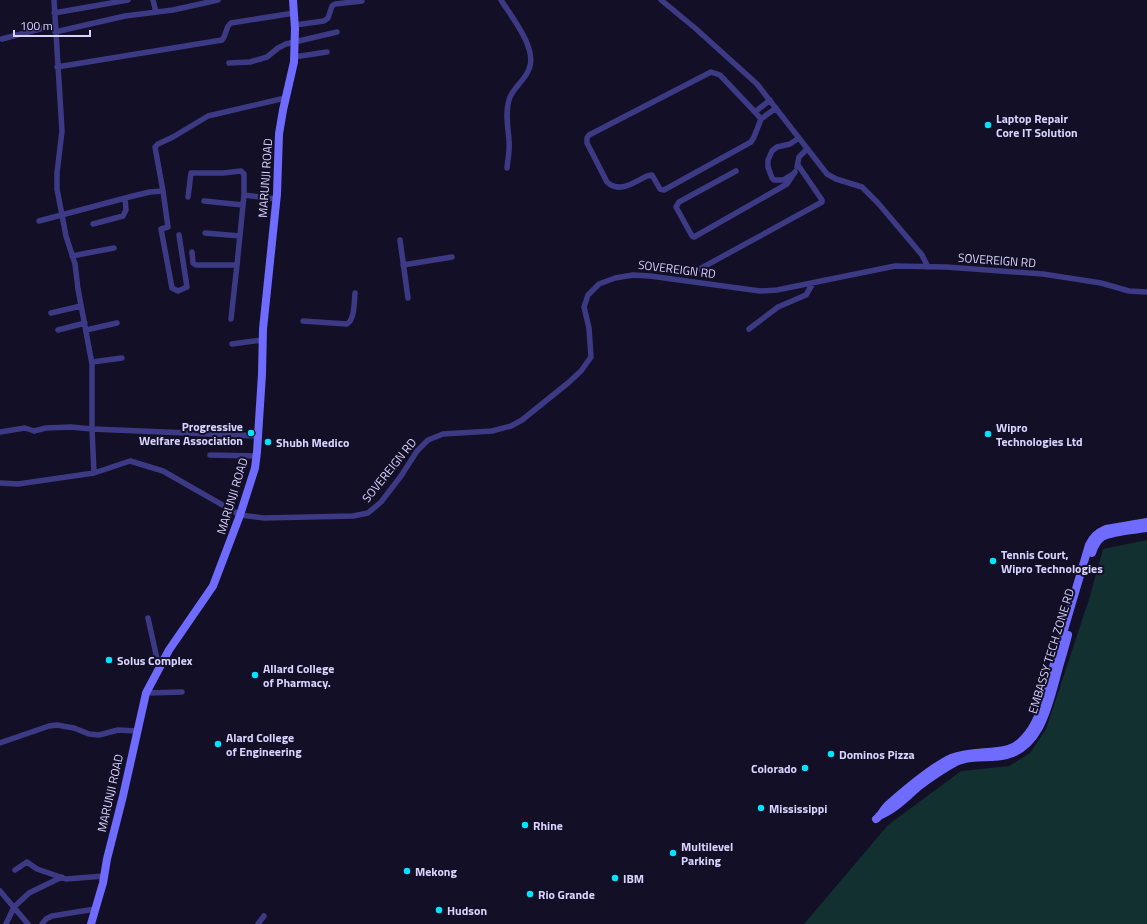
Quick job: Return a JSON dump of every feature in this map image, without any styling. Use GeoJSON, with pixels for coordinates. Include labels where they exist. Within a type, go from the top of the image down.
{"type":"FeatureCollection","features":[{"type":"Feature","properties":{"kind":"street"},"geometry":{"type":"LineString","coordinates":[[54,0],[62,131],[57,174],[62,214],[75,264],[81,306],[92,362],[92,429],[94,473]]}},
{"type":"Feature","properties":{"kind":"street"},"geometry":{"type":"LineString","coordinates":[[54,13],[128,0]]}},
{"type":"Feature","properties":{"kind":"street"},"geometry":{"type":"LineString","coordinates":[[153,0],[156,12]]}},
{"type":"Feature","properties":{"kind":"street"},"geometry":{"type":"LineString","coordinates":[[2,39],[55,28],[156,12],[218,0]]}},
{"type":"Feature","properties":{"kind":"street","name":"MARUNJI ROAD"},"geometry":{"type":"LineString","coordinates":[[91,924],[104,876],[146,693],[169,650],[213,586],[252,479],[257,456],[262,374],[262,340],[276,198],[279,134],[294,57],[295,25],[293,0]]}},
{"type":"Feature","properties":{"kind":"street"},"geometry":{"type":"LineString","coordinates":[[501,0],[528,46],[531,61],[529,70],[509,98],[507,109],[509,150],[507,168]]}},
{"type":"Feature","properties":{"kind":"street"},"geometry":{"type":"LineString","coordinates":[[661,0],[695,28],[751,79],[770,100],[827,174],[836,179],[862,187],[878,203],[922,255],[928,267]]}},
{"type":"Feature","properties":{"kind":"street"},"geometry":{"type":"LineString","coordinates":[[295,25],[328,18],[332,6],[335,4],[362,1]]}},
{"type":"Feature","properties":{"kind":"street"},"geometry":{"type":"LineString","coordinates":[[57,66],[222,40],[228,25],[231,22],[294,13]]}},
{"type":"Feature","properties":{"kind":"street"},"geometry":{"type":"LineString","coordinates":[[229,64],[250,62],[267,57],[278,48],[294,42],[337,32]]}},
{"type":"Feature","properties":{"kind":"street"},"geometry":{"type":"LineString","coordinates":[[294,57],[327,52]]}},
{"type":"Feature","properties":{"kind":"street"},"geometry":{"type":"LineString","coordinates":[[761,119],[720,74],[711,72],[588,135],[586,140],[607,182],[612,187],[622,188],[652,175],[660,189],[664,190],[751,142],[761,119],[776,108]]}},
{"type":"Feature","properties":{"kind":"street"},"geometry":{"type":"LineString","coordinates":[[179,235],[187,286],[178,291],[172,288],[161,229],[168,227],[156,147],[158,144],[173,137],[208,116],[285,98]]}},
{"type":"Feature","properties":{"kind":"street"},"geometry":{"type":"LineString","coordinates":[[755,112],[770,100]]}},
{"type":"Feature","properties":{"kind":"street"},"geometry":{"type":"LineString","coordinates":[[795,172],[787,178],[778,181],[772,178],[768,167],[770,154],[777,147],[790,144],[799,138]]}},
{"type":"Feature","properties":{"kind":"street"},"geometry":{"type":"LineString","coordinates":[[736,171],[677,204],[676,207],[692,236],[694,237],[788,184],[798,165],[799,157],[807,149]]}},
{"type":"Feature","properties":{"kind":"street"},"geometry":{"type":"LineString","coordinates":[[696,271],[822,202],[798,165]]}},
{"type":"Feature","properties":{"kind":"street"},"geometry":{"type":"LineString","coordinates":[[188,197],[191,173],[243,172],[244,195],[231,319]]}},
{"type":"Feature","properties":{"kind":"street"},"geometry":{"type":"LineString","coordinates":[[39,221],[125,198],[150,192],[163,191]]}},
{"type":"Feature","properties":{"kind":"street"},"geometry":{"type":"LineString","coordinates":[[244,195],[276,198]]}},
{"type":"Feature","properties":{"kind":"street"},"geometry":{"type":"LineString","coordinates":[[93,224],[123,216],[126,210],[125,198]]}},
{"type":"Feature","properties":{"kind":"street"},"geometry":{"type":"LineString","coordinates":[[204,201],[243,205]]}},
{"type":"Feature","properties":{"kind":"street"},"geometry":{"type":"LineString","coordinates":[[205,233],[240,236]]}},
{"type":"Feature","properties":{"kind":"street"},"geometry":{"type":"LineString","coordinates":[[400,240],[408,298]]}},
{"type":"Feature","properties":{"kind":"street"},"geometry":{"type":"LineString","coordinates":[[72,256],[114,248]]}},
{"type":"Feature","properties":{"kind":"street"},"geometry":{"type":"LineString","coordinates":[[192,252],[194,263],[196,265],[237,265]]}},
{"type":"Feature","properties":{"kind":"street"},"geometry":{"type":"LineString","coordinates":[[404,265],[452,257]]}},
{"type":"Feature","properties":{"kind":"street","name":"SOVEREIGN RD"},"geometry":{"type":"LineString","coordinates":[[240,515],[264,518],[353,516],[368,513],[381,502],[416,451],[428,440],[443,434],[492,431],[510,426],[522,420],[568,383],[581,371],[591,357],[589,328],[584,307],[588,295],[599,284],[615,278],[633,275],[760,291],[778,290],[895,266],[1043,274],[1147,292]]}},
{"type":"Feature","properties":{"kind":"street"},"geometry":{"type":"LineString","coordinates":[[749,329],[778,307],[806,295],[813,283]]}},
{"type":"Feature","properties":{"kind":"street"},"geometry":{"type":"LineString","coordinates":[[303,321],[349,323],[352,319],[355,293]]}},
{"type":"Feature","properties":{"kind":"street"},"geometry":{"type":"LineString","coordinates":[[51,313],[81,306]]}},
{"type":"Feature","properties":{"kind":"street"},"geometry":{"type":"LineString","coordinates":[[58,330],[84,323]]}},
{"type":"Feature","properties":{"kind":"street"},"geometry":{"type":"LineString","coordinates":[[86,330],[117,323]]}},
{"type":"Feature","properties":{"kind":"street"},"geometry":{"type":"LineString","coordinates":[[232,344],[262,340]]}},
{"type":"Feature","properties":{"kind":"street"},"geometry":{"type":"LineString","coordinates":[[92,362],[122,358]]}},
{"type":"Feature","properties":{"kind":"street"},"geometry":{"type":"LineString","coordinates":[[0,432],[25,428],[34,431],[46,428],[71,427],[258,436]]}},
{"type":"Feature","properties":{"kind":"street"},"geometry":{"type":"LineString","coordinates":[[210,455],[257,456]]}},
{"type":"Feature","properties":{"kind":"street"},"geometry":{"type":"LineString","coordinates":[[0,483],[18,484],[94,473],[130,461],[163,472],[240,515]]}},
{"type":"Feature","properties":{"kind":"street"},"geometry":{"type":"LineString","coordinates":[[911,789],[937,766],[950,759],[974,752],[1007,750],[1012,748],[1027,735],[1035,723],[1040,711],[1089,545],[1093,538],[1106,529],[1147,522]]}},
{"type":"Feature","properties":{"kind":"street","name":"EMBASSY TECH ZONE RD"},"geometry":{"type":"LineString","coordinates":[[878,818],[889,812],[911,789],[957,762],[968,759],[1008,755],[1028,742],[1037,731],[1044,718],[1095,545],[1102,537],[1109,534],[1147,528]]}},
{"type":"Feature","properties":{"kind":"street"},"geometry":{"type":"LineString","coordinates":[[148,618],[159,668]]}},
{"type":"Feature","properties":{"kind":"street"},"geometry":{"type":"LineString","coordinates":[[146,693],[182,692]]}},
{"type":"Feature","properties":{"kind":"street"},"geometry":{"type":"LineString","coordinates":[[0,743],[49,726],[57,725],[74,728],[89,734],[99,735],[118,730],[137,731]]}},
{"type":"Feature","properties":{"kind":"street"},"geometry":{"type":"LineString","coordinates":[[15,870],[27,862],[36,869],[66,879],[104,876]]}},
{"type":"Feature","properties":{"kind":"street"},"geometry":{"type":"LineString","coordinates":[[6,924],[14,907],[29,893],[62,877]]}},
{"type":"Feature","properties":{"kind":"street"},"geometry":{"type":"LineString","coordinates":[[0,891],[28,924]]}},
{"type":"Feature","properties":{"kind":"street"},"geometry":{"type":"LineString","coordinates":[[42,924],[46,919],[52,916],[95,909]]}},
{"type":"Feature","properties":{"kind":"street"},"geometry":{"type":"LineString","coordinates":[[258,924],[264,916]]}},
{"type":"Feature","properties":{"kind":"green space"},"geometry":{"type":"Polygon","coordinates":[[[1147,540],[1147,924],[804,924],[888,825],[961,771],[1009,766],[1030,753],[1046,729],[1090,596],[1103,549],[1147,540]]]}},
{"type":"Feature","properties":{"kind":"place","name":"Laptop Repair Core IT Solution"},"geometry":{"type":"Point","coordinates":[988,125]}},
{"type":"Feature","properties":{"kind":"place","name":"Progressive Welfare Association"},"geometry":{"type":"Point","coordinates":[251,433]}},
{"type":"Feature","properties":{"kind":"place","name":"Wipro Technologies Ltd"},"geometry":{"type":"Point","coordinates":[988,434]}},
{"type":"Feature","properties":{"kind":"place","name":"Shubh Medico"},"geometry":{"type":"Point","coordinates":[268,442]}},
{"type":"Feature","properties":{"kind":"place","name":"Tennis Court, Wipro Technologies"},"geometry":{"type":"Point","coordinates":[993,561]}},
{"type":"Feature","properties":{"kind":"place","name":"Solus Complex"},"geometry":{"type":"Point","coordinates":[109,660]}},
{"type":"Feature","properties":{"kind":"place","name":"Allard College of Pharmacy."},"geometry":{"type":"Point","coordinates":[255,675]}},
{"type":"Feature","properties":{"kind":"place","name":"Alard College of Engineering"},"geometry":{"type":"Point","coordinates":[218,744]}},
{"type":"Feature","properties":{"kind":"place","name":"Dominos Pizza"},"geometry":{"type":"Point","coordinates":[831,754]}},
{"type":"Feature","properties":{"kind":"place","name":"Colorado"},"geometry":{"type":"Point","coordinates":[805,768]}},
{"type":"Feature","properties":{"kind":"place","name":"Mississippi"},"geometry":{"type":"Point","coordinates":[761,808]}},
{"type":"Feature","properties":{"kind":"place","name":"Rhine"},"geometry":{"type":"Point","coordinates":[525,825]}},
{"type":"Feature","properties":{"kind":"place","name":"Multilevel Parking"},"geometry":{"type":"Point","coordinates":[673,853]}},
{"type":"Feature","properties":{"kind":"place","name":"Mekong"},"geometry":{"type":"Point","coordinates":[407,871]}},
{"type":"Feature","properties":{"kind":"place","name":"IBM"},"geometry":{"type":"Point","coordinates":[615,878]}},
{"type":"Feature","properties":{"kind":"place","name":"Rio Grande"},"geometry":{"type":"Point","coordinates":[530,894]}},
{"type":"Feature","properties":{"kind":"place","name":"Hudson"},"geometry":{"type":"Point","coordinates":[439,910]}}]}
